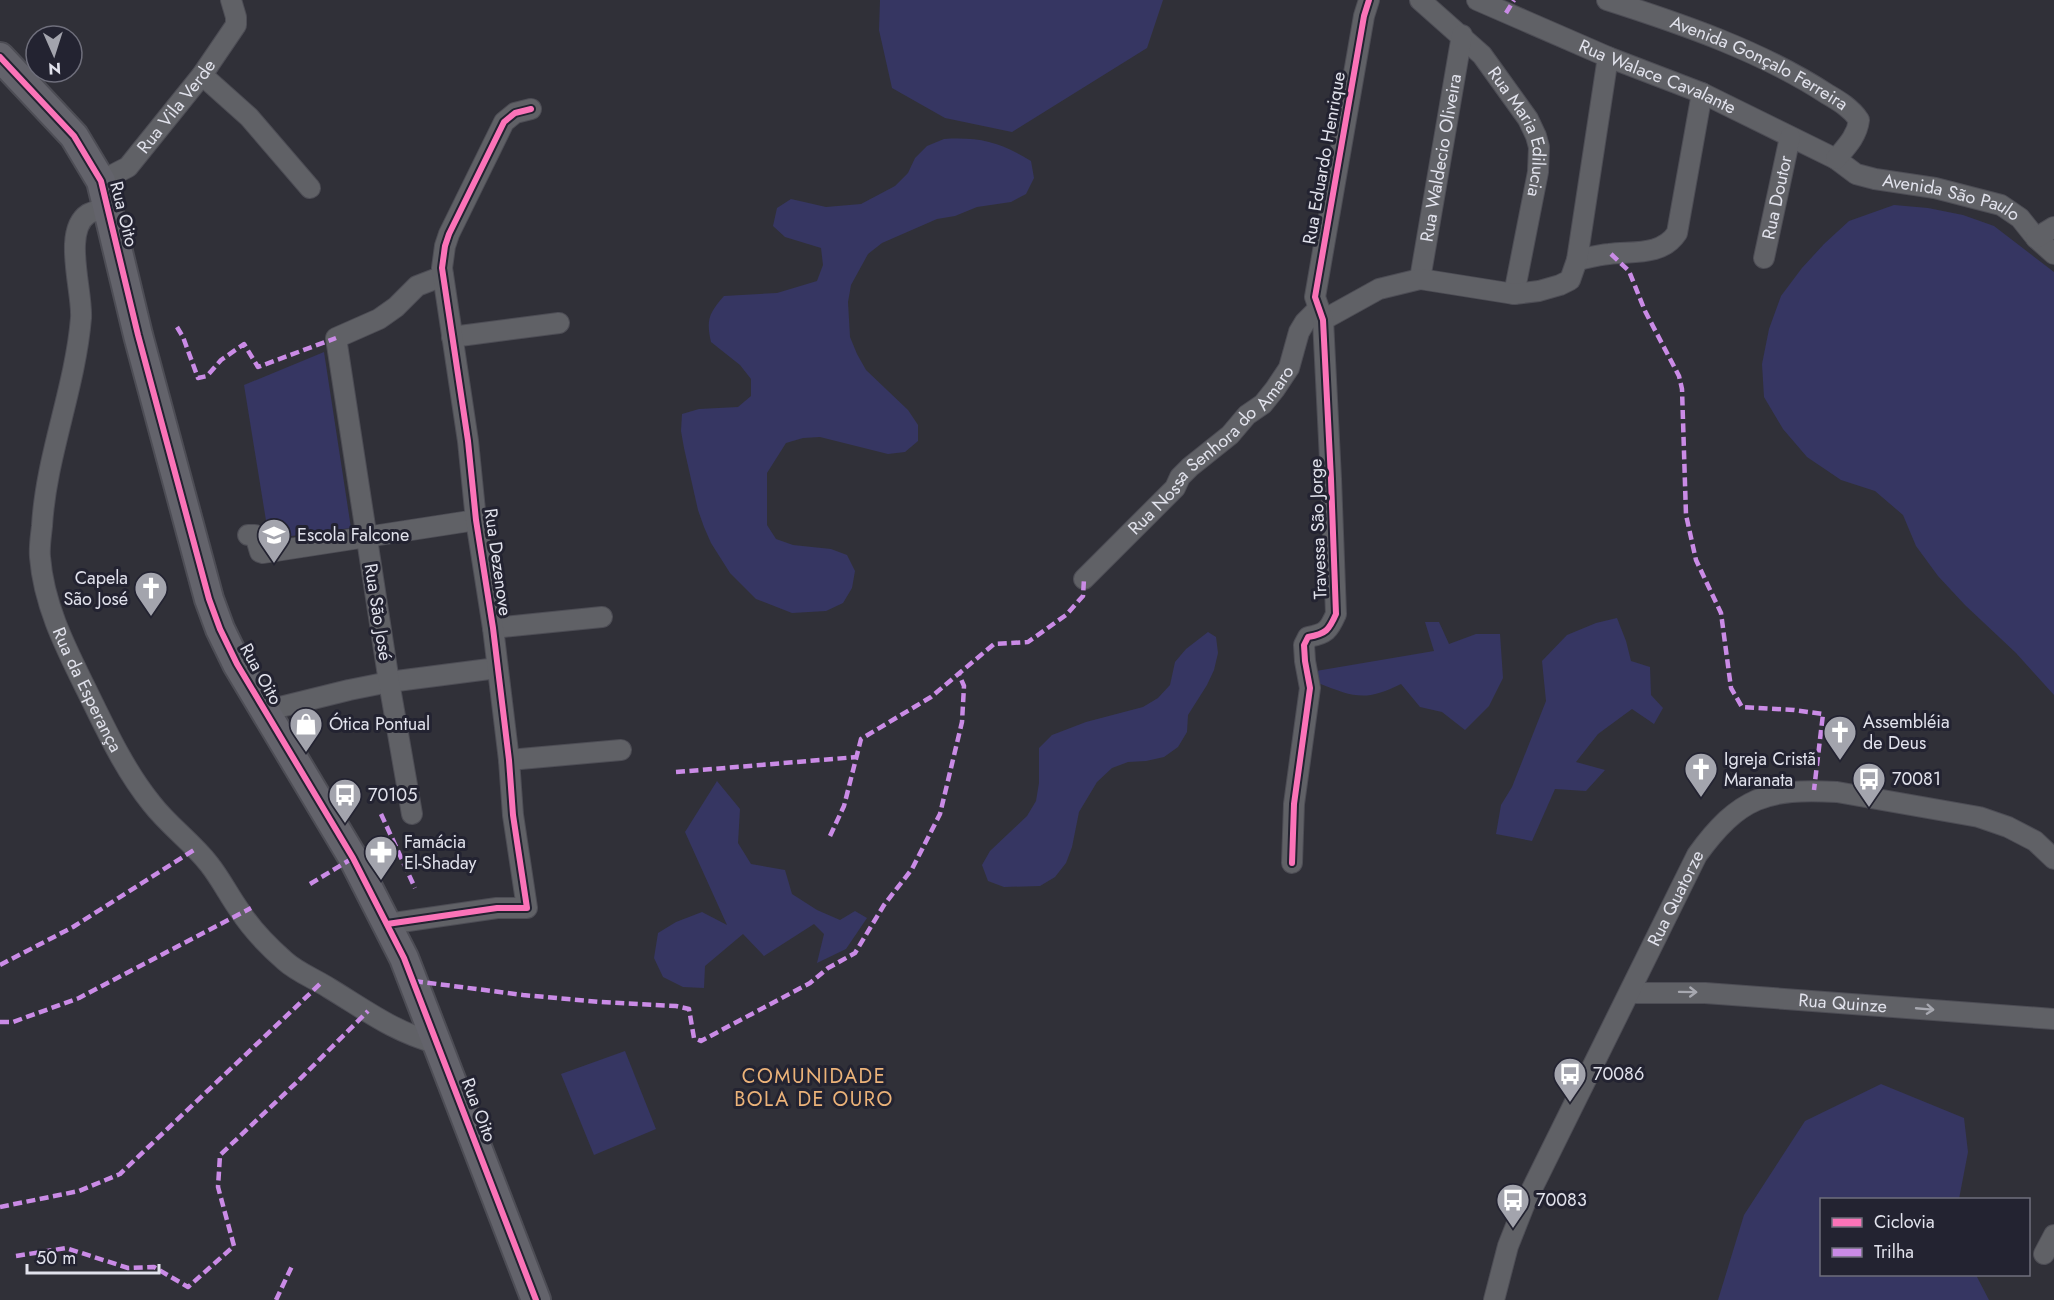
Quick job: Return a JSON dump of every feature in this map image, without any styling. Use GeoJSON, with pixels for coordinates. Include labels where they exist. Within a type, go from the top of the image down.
{"type":"FeatureCollection","features":[{"type":"Feature","properties":{"kind":"street","name":"Rua Eduardo Henrique"},"geometry":{"type":"LineString","coordinates":[[1320,314],[1315,297],[1364,16],[1369,0]]}},
{"type":"Feature","properties":{"kind":"street","name":"Rua Maria Edilucia"},"geometry":{"type":"LineString","coordinates":[[1420,0],[1482,55],[1528,119],[1536,136],[1539,147],[1538,172],[1514,294]]}},
{"type":"Feature","properties":{"kind":"street","name":"Rua Walace Cavalante"},"geometry":{"type":"LineString","coordinates":[[1477,0],[1608,57],[1702,93],[1836,159]]}},
{"type":"Feature","properties":{"kind":"street","name":"Avenida Gonçalo Ferreira"},"geometry":{"type":"LineString","coordinates":[[1607,0],[1740,49],[1805,80],[1846,106],[1859,120],[1858,129],[1836,159]]}},
{"type":"Feature","properties":{"kind":"street","name":"Rua Vila Verde"},"geometry":{"type":"LineString","coordinates":[[101,181],[128,167],[202,75],[236,25],[233,8]]}},
{"type":"Feature","properties":{"kind":"street","name":"Rua Waldecio Oliveira"},"geometry":{"type":"LineString","coordinates":[[1420,279],[1462,35]]}},
{"type":"Feature","properties":{"kind":"street","name":"Rua Oito"},"geometry":{"type":"LineString","coordinates":[[0,57],[74,136],[101,181],[138,335],[209,599],[224,638],[264,711],[353,858],[414,981],[536,1300]]}},
{"type":"Feature","properties":{"kind":"street"},"geometry":{"type":"LineString","coordinates":[[1320,314],[1379,289],[1420,279],[1514,294],[1539,291],[1570,280],[1577,260],[1608,57]]}},
{"type":"Feature","properties":{"kind":"street"},"geometry":{"type":"LineString","coordinates":[[202,75],[249,117],[310,188]]}},
{"type":"Feature","properties":{"kind":"street"},"geometry":{"type":"LineString","coordinates":[[1577,260],[1611,254],[1633,254],[1671,243],[1677,233],[1702,93]]}},
{"type":"Feature","properties":{"kind":"street","name":"Rua Dezenove"},"geometry":{"type":"LineString","coordinates":[[387,924],[497,908],[527,908],[513,815],[509,760],[493,628],[476,519],[468,441],[442,258],[447,240],[504,122],[515,113],[531,109]]}},
{"type":"Feature","properties":{"kind":"street","name":"Rua Doutor"},"geometry":{"type":"LineString","coordinates":[[1764,258],[1790,137]]}},
{"type":"Feature","properties":{"kind":"street","name":"Avenida São Paulo"},"geometry":{"type":"LineString","coordinates":[[1836,159],[1856,174],[1865,177],[1935,188],[2001,205],[2020,218],[2036,238],[2054,254]]}},
{"type":"Feature","properties":{"kind":"street","name":"Rua da Esperança"},"geometry":{"type":"LineString","coordinates":[[107,208],[89,213],[81,221],[74,248],[81,316],[75,357],[54,446],[43,506],[40,555],[43,585],[51,613],[105,727],[135,781],[163,818],[209,863],[240,912],[258,935],[287,963],[381,1021],[414,1037],[438,1044]]}},
{"type":"Feature","properties":{"kind":"street"},"geometry":{"type":"LineString","coordinates":[[2036,238],[2054,226]]}},
{"type":"Feature","properties":{"kind":"street","name":"Rua São José"},"geometry":{"type":"LineString","coordinates":[[412,814],[389,682],[336,338],[379,319],[396,307],[417,286],[443,276]]}},
{"type":"Feature","properties":{"kind":"street","name":"Rua Nossa Senhora do Amaro"},"geometry":{"type":"LineString","coordinates":[[1084,579],[1175,488],[1180,477],[1190,467],[1230,435],[1247,415],[1263,404],[1289,368],[1299,332],[1305,322],[1320,314]]}},
{"type":"Feature","properties":{"kind":"street","name":"Travessa São Jorge"},"geometry":{"type":"LineString","coordinates":[[1292,863],[1294,804],[1310,688],[1304,645],[1308,638],[1329,629],[1336,614],[1332,479],[1320,314]]}},
{"type":"Feature","properties":{"kind":"street"},"geometry":{"type":"LineString","coordinates":[[452,337],[559,323]]}},
{"type":"Feature","properties":{"kind":"street"},"geometry":{"type":"LineString","coordinates":[[248,535],[254,534],[257,537],[260,552],[263,553],[476,519]]}},
{"type":"Feature","properties":{"kind":"street"},"geometry":{"type":"LineString","coordinates":[[493,628],[602,617]]}},
{"type":"Feature","properties":{"kind":"street"},"geometry":{"type":"LineString","coordinates":[[264,711],[389,682],[497,669]]}},
{"type":"Feature","properties":{"kind":"street"},"geometry":{"type":"LineString","coordinates":[[509,760],[621,750]]}},
{"type":"Feature","properties":{"kind":"street","name":"Rua Quatorze"},"geometry":{"type":"LineString","coordinates":[[1494,1300],[1508,1246],[1525,1203],[1698,855],[1714,833],[1734,813],[1760,799],[1783,792],[1814,790],[1837,792],[1979,817],[2008,827],[2035,841],[2054,860]]}},
{"type":"Feature","properties":{"kind":"street","name":"Rua Quinze"},"geometry":{"type":"LineString","coordinates":[[1630,993],[1705,993],[2054,1019]]}},
{"type":"Feature","properties":{"kind":"street"},"geometry":{"type":"LineString","coordinates":[[2044,1254],[2054,1235]]}},
{"type":"Feature","properties":{"kind":"shaded area"},"geometry":{"type":"Polygon","coordinates":[[[880,0],[1163,0],[1147,48],[1012,132],[945,118],[892,88],[879,30],[880,0]]]}},
{"type":"Feature","properties":{"kind":"shaded area"},"geometry":{"type":"Polygon","coordinates":[[[944,139],[979,140],[1009,149],[1031,161],[1034,178],[1026,194],[1011,202],[977,207],[955,216],[937,219],[882,243],[868,254],[851,285],[848,302],[850,337],[866,370],[908,410],[918,425],[918,441],[905,452],[888,454],[820,437],[803,438],[786,443],[767,473],[767,525],[776,539],[793,545],[831,549],[847,555],[855,571],[852,588],[843,603],[826,611],[792,613],[756,599],[730,573],[711,543],[698,510],[681,431],[682,414],[699,409],[738,407],[751,396],[751,379],[740,365],[711,342],[710,317],[724,296],[777,293],[817,281],[823,265],[821,248],[785,237],[773,226],[777,208],[791,199],[826,207],[861,204],[895,186],[908,173],[915,158],[927,146],[944,139]]]}},
{"type":"Feature","properties":{"kind":"shaded area"},"geometry":{"type":"Polygon","coordinates":[[[1894,205],[1928,208],[1963,215],[1994,226],[2054,272],[2054,695],[2016,653],[1938,576],[1916,546],[1903,515],[1875,491],[1841,480],[1807,457],[1783,429],[1764,397],[1762,364],[1769,329],[1781,296],[1802,268],[1849,221],[1894,205]]]}},
{"type":"Feature","properties":{"kind":"shaded area"},"geometry":{"type":"Polygon","coordinates":[[[324,352],[351,528],[269,539],[244,385],[324,352]]]}},
{"type":"Feature","properties":{"kind":"shaded area"},"geometry":{"type":"Polygon","coordinates":[[[1617,618],[1631,661],[1650,667],[1651,695],[1663,708],[1654,724],[1632,709],[1598,734],[1576,762],[1605,770],[1586,791],[1555,789],[1532,841],[1496,834],[1501,805],[1512,787],[1546,701],[1542,661],[1567,635],[1596,623],[1617,618]]]}},
{"type":"Feature","properties":{"kind":"shaded area"},"geometry":{"type":"Polygon","coordinates":[[[1425,622],[1439,622],[1449,644],[1476,634],[1500,634],[1503,678],[1489,706],[1465,730],[1442,712],[1420,707],[1401,684],[1389,690],[1360,696],[1318,683],[1316,671],[1434,651],[1425,622]]]}},
{"type":"Feature","properties":{"kind":"shaded area"},"geometry":{"type":"Polygon","coordinates":[[[1208,632],[1216,637],[1218,653],[1214,670],[1188,715],[1187,732],[1178,747],[1164,757],[1128,762],[1112,768],[1097,782],[1079,812],[1072,847],[1066,863],[1055,877],[1040,886],[1004,887],[988,881],[982,865],[990,851],[1027,816],[1036,801],[1039,783],[1039,748],[1052,735],[1086,722],[1143,707],[1158,698],[1170,685],[1175,662],[1186,649],[1208,632]]]}},
{"type":"Feature","properties":{"kind":"shaded area"},"geometry":{"type":"Polygon","coordinates":[[[717,781],[740,809],[738,843],[751,864],[785,870],[792,894],[817,910],[840,920],[855,911],[867,918],[846,949],[817,963],[824,934],[814,924],[764,956],[743,934],[705,966],[704,988],[683,987],[663,977],[654,958],[658,933],[676,922],[702,912],[727,925],[685,832],[717,781]]]}},
{"type":"Feature","properties":{"kind":"shaded area"},"geometry":{"type":"Polygon","coordinates":[[[625,1051],[656,1129],[594,1155],[561,1074],[625,1051]]]}},
{"type":"Feature","properties":{"kind":"shaded area"},"geometry":{"type":"Polygon","coordinates":[[[1881,1084],[1964,1118],[1968,1152],[1959,1198],[1820,1198],[1820,1276],[1977,1276],[1989,1300],[1718,1300],[1744,1215],[1805,1121],[1881,1084]]]}},
{"type":"Feature","properties":{"kind":"marked path"},"geometry":{"type":"LineString","coordinates":[[1506,13],[1514,0]]}},
{"type":"Feature","properties":{"kind":"marked path"},"geometry":{"type":"LineString","coordinates":[[1611,254],[1629,271],[1645,311],[1679,376],[1682,389],[1686,515],[1696,560],[1721,613],[1731,688],[1742,707],[1823,714],[1814,790]]}},
{"type":"Feature","properties":{"kind":"marked path"},"geometry":{"type":"LineString","coordinates":[[177,327],[198,378],[207,376],[221,360],[244,344],[258,367],[336,338]]}},
{"type":"Feature","properties":{"kind":"marked path"},"geometry":{"type":"LineString","coordinates":[[830,836],[844,806],[861,739],[931,697],[994,644],[1028,642],[1066,615],[1083,596],[1084,579]]}},
{"type":"Feature","properties":{"kind":"marked path"},"geometry":{"type":"LineString","coordinates":[[414,981],[523,995],[676,1006],[689,1009],[694,1038],[701,1041],[810,983],[828,968],[855,953],[884,905],[912,869],[940,814],[962,722],[964,686],[958,672]]}},
{"type":"Feature","properties":{"kind":"marked path"},"geometry":{"type":"LineString","coordinates":[[676,772],[857,757]]}},
{"type":"Feature","properties":{"kind":"marked path"},"geometry":{"type":"LineString","coordinates":[[381,814],[415,888]]}},
{"type":"Feature","properties":{"kind":"marked path"},"geometry":{"type":"LineString","coordinates":[[0,965],[73,927],[197,848]]}},
{"type":"Feature","properties":{"kind":"marked path"},"geometry":{"type":"LineString","coordinates":[[310,884],[353,858]]}},
{"type":"Feature","properties":{"kind":"marked path"},"geometry":{"type":"LineString","coordinates":[[0,1022],[13,1022],[79,998],[251,908]]}},
{"type":"Feature","properties":{"kind":"marked path"},"geometry":{"type":"LineString","coordinates":[[0,1207],[79,1191],[120,1174],[321,983]]}},
{"type":"Feature","properties":{"kind":"marked path"},"geometry":{"type":"LineString","coordinates":[[16,1256],[66,1248],[128,1268],[154,1267],[188,1287],[234,1246],[218,1187],[220,1155],[368,1011]]}},
{"type":"Feature","properties":{"kind":"marked path"},"geometry":{"type":"LineString","coordinates":[[276,1300],[292,1266]]}},
{"type":"Feature","properties":{"kind":"cycle path"},"geometry":{"type":"LineString","coordinates":[[1292,863],[1294,804],[1310,688],[1304,645],[1308,637],[1326,630],[1336,614],[1323,320],[1315,297],[1364,16],[1369,0]]}},
{"type":"Feature","properties":{"kind":"cycle path"},"geometry":{"type":"LineString","coordinates":[[0,57],[74,136],[101,181],[138,335],[209,599],[220,629],[237,664],[353,858],[404,958],[536,1300]]}},
{"type":"Feature","properties":{"kind":"cycle path"},"geometry":{"type":"LineString","coordinates":[[387,924],[497,908],[527,908],[513,815],[509,760],[493,628],[442,268],[449,234],[504,122],[515,113],[531,109]]}},
{"type":"Feature","properties":{"kind":"place","name":"Escola Falcone"},"geometry":{"type":"Point","coordinates":[274,564]}},
{"type":"Feature","properties":{"kind":"place","name":"Capela São José"},"geometry":{"type":"Point","coordinates":[151,617]}},
{"type":"Feature","properties":{"kind":"place","name":"Ótica Pontual"},"geometry":{"type":"Point","coordinates":[306,753]}},
{"type":"Feature","properties":{"kind":"place","name":"Assembléia de Deus"},"geometry":{"type":"Point","coordinates":[1840,761]}},
{"type":"Feature","properties":{"kind":"place","name":"Igreja Cristã Maranata"},"geometry":{"type":"Point","coordinates":[1701,798]}},
{"type":"Feature","properties":{"kind":"place","name":"70081"},"geometry":{"type":"Point","coordinates":[1869,808]}},
{"type":"Feature","properties":{"kind":"place","name":"70105"},"geometry":{"type":"Point","coordinates":[345,824]}},
{"type":"Feature","properties":{"kind":"place","name":"Famácia El-Shaday"},"geometry":{"type":"Point","coordinates":[381,881]}},
{"type":"Feature","properties":{"kind":"place","name":"70086"},"geometry":{"type":"Point","coordinates":[1570,1103]}},
{"type":"Feature","properties":{"kind":"place","name":"70083"},"geometry":{"type":"Point","coordinates":[1513,1229]}},
{"type":"Feature","properties":{"kind":"district","name":"COMUNIDADE BOLA DE OURO"},"geometry":{"type":"Point","coordinates":[814,1088]}}]}
